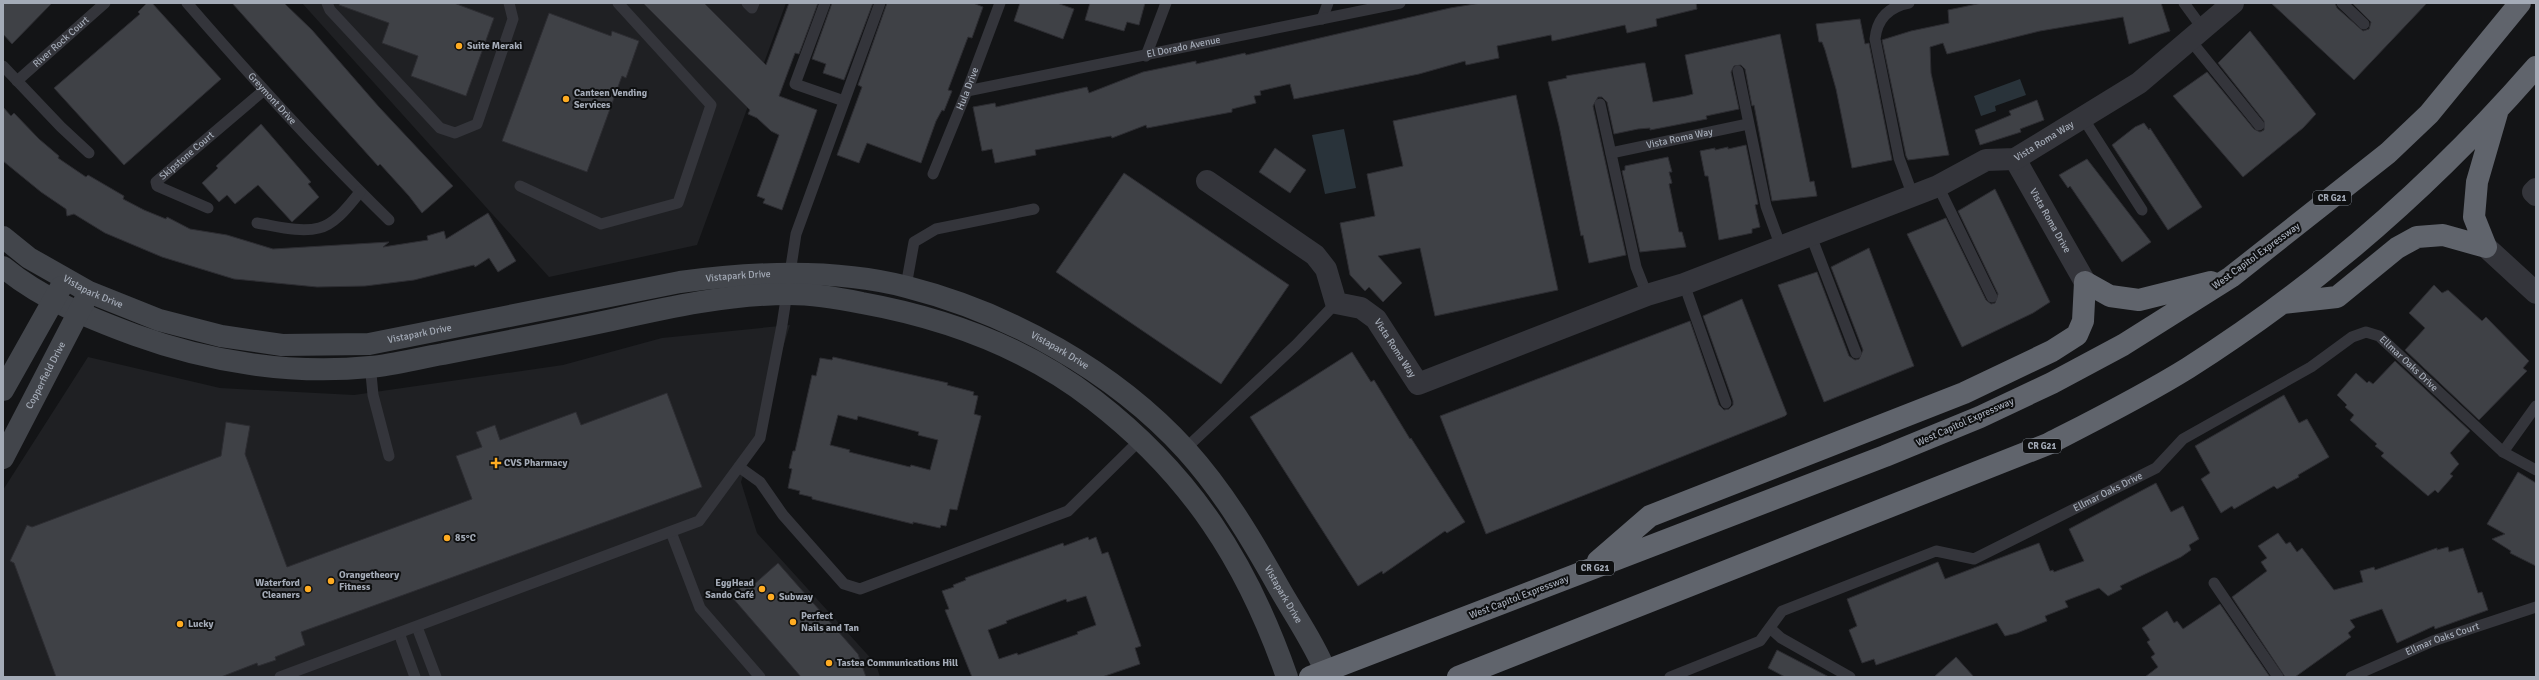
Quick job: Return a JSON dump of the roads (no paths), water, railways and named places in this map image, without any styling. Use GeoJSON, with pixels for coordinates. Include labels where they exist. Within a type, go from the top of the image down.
{"type":"FeatureCollection","features":[{"type":"Feature","properties":{"kind":"highway","name":"West Capitol Expressway"},"geometry":{"type":"LineString","coordinates":[[1321,675],[1980,417],[2123,345],[2231,277],[2388,152],[2429,114],[2520,3]]}},
{"type":"Feature","properties":{"kind":"highway","name":"CR G21"},"geometry":{"type":"LineString","coordinates":[[1458,677],[2048,444],[2121,406],[2187,368],[2283,304],[2368,236],[2420,188],[2497,112],[2536,67]]}},
{"type":"Feature","properties":{"kind":"highway"},"geometry":{"type":"LineString","coordinates":[[2486,247],[2474,217],[2477,182],[2497,112]]}},
{"type":"Feature","properties":{"kind":"highway"},"geometry":{"type":"LineString","coordinates":[[2283,304],[2337,297],[2397,248],[2418,237],[2443,235],[2486,247]]}},
{"type":"Feature","properties":{"kind":"highway"},"geometry":{"type":"LineString","coordinates":[[1586,571],[1650,516],[1964,393],[2052,350],[2077,335],[2083,321],[2085,282],[2110,296],[2139,300],[2231,277]]}},
{"type":"Feature","properties":{"kind":"street","name":"Vista Roma Way"},"geometry":{"type":"LineString","coordinates":[[1336,303],[1361,308],[1376,319],[1418,384],[1647,295],[1684,284],[1914,196],[1938,186],[1986,160],[2015,159],[2139,83],[2233,3]]}},
{"type":"Feature","properties":{"kind":"street","name":"Vista Roma Drive"},"geometry":{"type":"LineString","coordinates":[[2015,159],[2085,282]]}},
{"type":"Feature","properties":{"kind":"street"},"geometry":{"type":"LineString","coordinates":[[1207,181],[1315,255],[1326,269],[1336,303]]}},
{"type":"Feature","properties":{"kind":"street"},"geometry":{"type":"LineString","coordinates":[[2536,188],[2533,192],[2536,195]]}},
{"type":"Feature","properties":{"kind":"street","name":"Vistapark Drive"},"geometry":{"type":"LineString","coordinates":[[3,237],[30,258],[89,292],[159,320],[221,336],[282,345],[369,344],[680,282],[727,276],[787,284],[815,294],[883,306],[962,328],[1019,353],[1072,383],[1141,439],[1172,470],[1196,499],[1233,554],[1273,638],[1287,677]]}},
{"type":"Feature","properties":{"kind":"street"},"geometry":{"type":"LineString","coordinates":[[2486,247],[2536,293]]}},
{"type":"Feature","properties":{"kind":"street","name":"Vistapark Drive"},"geometry":{"type":"LineString","coordinates":[[3,267],[52,300],[153,342],[206,356],[258,366],[311,368],[371,367],[493,345],[787,284],[847,277],[906,286],[975,309],[1024,330],[1081,362],[1136,404],[1185,449],[1222,494],[1253,542],[1321,675]]}},
{"type":"Feature","properties":{"kind":"street"},"geometry":{"type":"LineString","coordinates":[[3,390],[65,279]]}},
{"type":"Feature","properties":{"kind":"street","name":"Copperfield Drive"},"geometry":{"type":"LineString","coordinates":[[3,458],[89,292]]}},
{"type":"Feature","properties":{"kind":"lane","name":"River Rock Court"},"geometry":{"type":"LineString","coordinates":[[17,81],[105,3]]}},
{"type":"Feature","properties":{"kind":"lane","name":"Greymont Drive"},"geometry":{"type":"LineString","coordinates":[[187,3],[262,91],[389,220]]}},
{"type":"Feature","properties":{"kind":"lane"},"geometry":{"type":"LineString","coordinates":[[327,3],[330,10],[440,128],[455,132],[477,124],[513,19],[510,3]]}},
{"type":"Feature","properties":{"kind":"lane"},"geometry":{"type":"LineString","coordinates":[[520,186],[600,224],[678,203],[711,105],[618,3]]}},
{"type":"Feature","properties":{"kind":"lane"},"geometry":{"type":"LineString","coordinates":[[748,3],[752,8],[754,3]]}},
{"type":"Feature","properties":{"kind":"lane"},"geometry":{"type":"LineString","coordinates":[[825,3],[795,84],[844,101]]}},
{"type":"Feature","properties":{"kind":"lane"},"geometry":{"type":"LineString","coordinates":[[280,677],[699,521],[760,438],[782,325],[787,284],[796,234],[880,3]]}},
{"type":"Feature","properties":{"kind":"lane","name":"Hula Drive"},"geometry":{"type":"LineString","coordinates":[[933,174],[967,91],[1000,3]]}},
{"type":"Feature","properties":{"kind":"lane"},"geometry":{"type":"LineString","coordinates":[[1146,56],[1166,3]]}},
{"type":"Feature","properties":{"kind":"lane"},"geometry":{"type":"LineString","coordinates":[[1322,19],[1328,3]]}},
{"type":"Feature","properties":{"kind":"lane","name":"El Dorado Avenue"},"geometry":{"type":"LineString","coordinates":[[967,91],[1146,56],[1400,3]]}},
{"type":"Feature","properties":{"kind":"lane"},"geometry":{"type":"LineString","coordinates":[[1909,3],[1888,12],[1877,24],[1875,39],[1899,158],[1914,196]]}},
{"type":"Feature","properties":{"kind":"lane"},"geometry":{"type":"LineString","coordinates":[[2184,3],[2197,35],[2259,125]]}},
{"type":"Feature","properties":{"kind":"lane"},"geometry":{"type":"LineString","coordinates":[[2342,3],[2364,24]]}},
{"type":"Feature","properties":{"kind":"lane"},"geometry":{"type":"LineString","coordinates":[[3,66],[89,152]]}},
{"type":"Feature","properties":{"kind":"lane"},"geometry":{"type":"LineString","coordinates":[[1738,71],[1766,206],[1781,247]]}},
{"type":"Feature","properties":{"kind":"lane","name":"Skipstone Court"},"geometry":{"type":"LineString","coordinates":[[208,208],[157,186],[156,182],[262,91]]}},
{"type":"Feature","properties":{"kind":"lane"},"geometry":{"type":"LineString","coordinates":[[1600,104],[1636,267],[1647,295]]}},
{"type":"Feature","properties":{"kind":"lane","name":"Vista Roma Way"},"geometry":{"type":"LineString","coordinates":[[2083,118],[2142,210]]}},
{"type":"Feature","properties":{"kind":"lane","name":"Vista Roma Way"},"geometry":{"type":"LineString","coordinates":[[1611,153],[1748,124]]}},
{"type":"Feature","properties":{"kind":"lane"},"geometry":{"type":"LineString","coordinates":[[1938,186],[1992,297]]}},
{"type":"Feature","properties":{"kind":"lane"},"geometry":{"type":"LineString","coordinates":[[257,223],[297,228],[320,228],[340,215],[360,192]]}},
{"type":"Feature","properties":{"kind":"lane"},"geometry":{"type":"LineString","coordinates":[[906,286],[914,242],[936,229],[1034,210]]}},
{"type":"Feature","properties":{"kind":"lane"},"geometry":{"type":"LineString","coordinates":[[1811,236],[1856,353]]}},
{"type":"Feature","properties":{"kind":"lane"},"geometry":{"type":"LineString","coordinates":[[1684,284],[1726,403]]}},
{"type":"Feature","properties":{"kind":"lane"},"geometry":{"type":"LineString","coordinates":[[1185,449],[1296,345],[1336,303]]}},
{"type":"Feature","properties":{"kind":"lane","name":"Ellmar Oaks Drive"},"geometry":{"type":"LineString","coordinates":[[1670,677],[1760,642],[1782,611],[1936,551],[1974,559],[2156,468],[2183,440],[2311,367],[2352,337],[2366,332],[2379,336],[2503,452]]}},
{"type":"Feature","properties":{"kind":"lane"},"geometry":{"type":"LineString","coordinates":[[369,344],[373,395],[389,456]]}},
{"type":"Feature","properties":{"kind":"lane"},"geometry":{"type":"LineString","coordinates":[[2536,406],[2503,452],[2536,470]]}},
{"type":"Feature","properties":{"kind":"lane"},"geometry":{"type":"LineString","coordinates":[[739,467],[760,482],[783,515],[844,584],[860,590],[1068,511],[1141,439]]}},
{"type":"Feature","properties":{"kind":"lane"},"geometry":{"type":"LineString","coordinates":[[671,532],[700,608],[760,677]]}},
{"type":"Feature","properties":{"kind":"lane"},"geometry":{"type":"LineString","coordinates":[[2214,583],[2278,677]]}},
{"type":"Feature","properties":{"kind":"lane","name":"Ellmar Oaks Court"},"geometry":{"type":"LineString","coordinates":[[2351,677],[2432,641],[2536,607]]}},
{"type":"Feature","properties":{"kind":"lane"},"geometry":{"type":"LineString","coordinates":[[417,627],[436,677]]}},
{"type":"Feature","properties":{"kind":"lane"},"geometry":{"type":"LineString","coordinates":[[1771,628],[1780,638],[1850,677]]}},
{"type":"Feature","properties":{"kind":"lane"},"geometry":{"type":"LineString","coordinates":[[400,633],[415,677]]}},
{"type":"Feature","properties":{"kind":"place","name":"Suite Meraki"},"geometry":{"type":"Point","coordinates":[459,46]}},
{"type":"Feature","properties":{"kind":"place","name":"Canteen Vending Services"},"geometry":{"type":"Point","coordinates":[566,99]}},
{"type":"Feature","properties":{"kind":"place","name":"CVS Pharmacy"},"geometry":{"type":"Point","coordinates":[496,463]}},
{"type":"Feature","properties":{"kind":"place","name":"85°C"},"geometry":{"type":"Point","coordinates":[447,538]}},
{"type":"Feature","properties":{"kind":"place","name":"Orangetheory Fitness"},"geometry":{"type":"Point","coordinates":[331,581]}},
{"type":"Feature","properties":{"kind":"place","name":"Waterford Cleaners"},"geometry":{"type":"Point","coordinates":[308,589]}},
{"type":"Feature","properties":{"kind":"place","name":"EggHead Sando Café"},"geometry":{"type":"Point","coordinates":[762,589]}},
{"type":"Feature","properties":{"kind":"place","name":"Subway"},"geometry":{"type":"Point","coordinates":[771,597]}},
{"type":"Feature","properties":{"kind":"place","name":"Perfect Nails and Tan"},"geometry":{"type":"Point","coordinates":[793,622]}},
{"type":"Feature","properties":{"kind":"place","name":"Lucky"},"geometry":{"type":"Point","coordinates":[180,624]}},
{"type":"Feature","properties":{"kind":"place","name":"Tastea Communications Hill"},"geometry":{"type":"Point","coordinates":[829,663]}}]}
